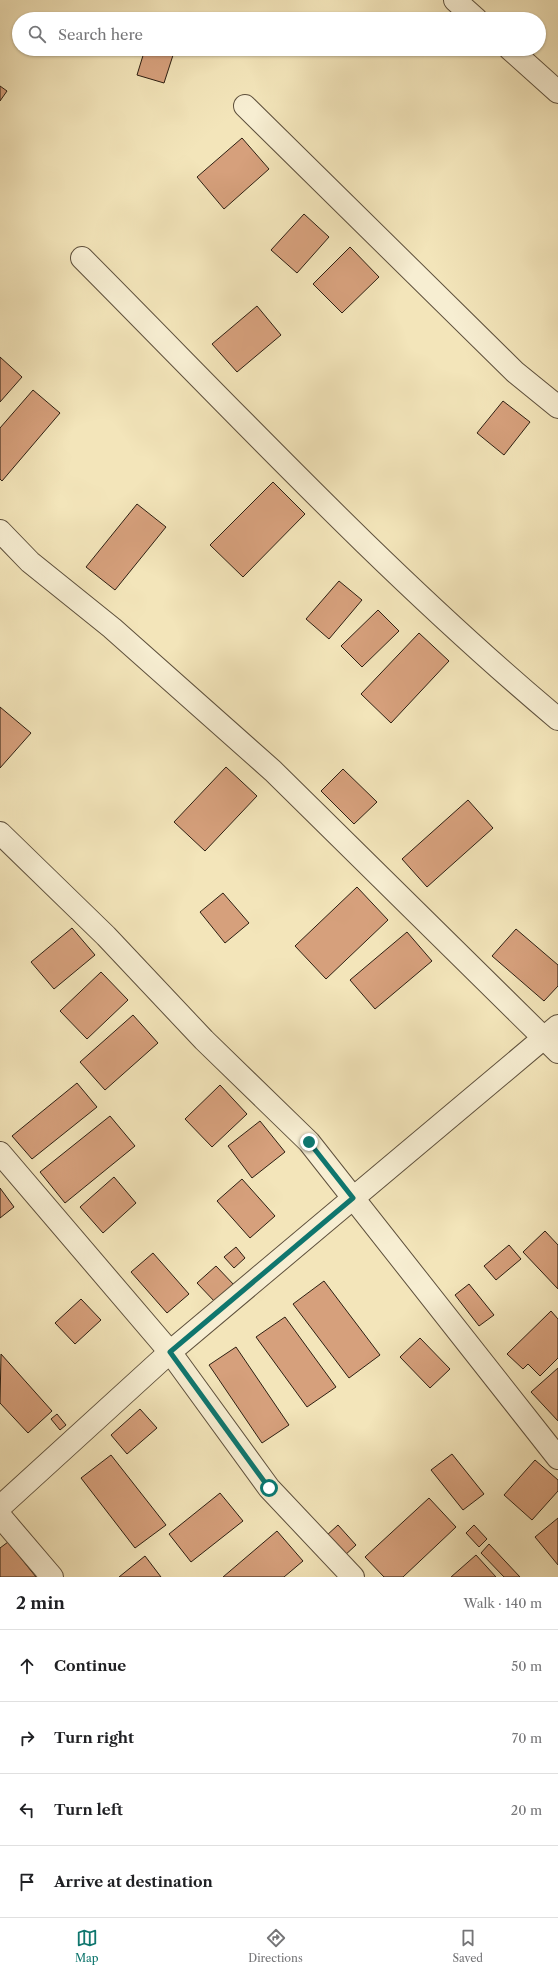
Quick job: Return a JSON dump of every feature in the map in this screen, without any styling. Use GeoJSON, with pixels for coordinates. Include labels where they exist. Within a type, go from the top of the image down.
{"type":"FeatureCollection","features":[{"type":"Feature","properties":{"kind":"street"},"geometry":{"type":"LineString","coordinates":[[455,0],[468,12]]}},
{"type":"Feature","properties":{"kind":"street"},"geometry":{"type":"LineString","coordinates":[[518,56],[558,92]]}},
{"type":"Feature","properties":{"kind":"street"},"geometry":{"type":"LineString","coordinates":[[245,106],[515,372],[558,407]]}},
{"type":"Feature","properties":{"kind":"street"},"geometry":{"type":"LineString","coordinates":[[82,258],[376,556],[492,664],[558,719]]}},
{"type":"Feature","properties":{"kind":"street"},"geometry":{"type":"LineString","coordinates":[[0,531],[30,562],[112,628],[273,771],[553,1039],[353,1198],[170,1352],[0,1507]]}},
{"type":"Feature","properties":{"kind":"street"},"geometry":{"type":"LineString","coordinates":[[0,833],[106,936],[204,1040],[309,1142],[558,1458]]}},
{"type":"Feature","properties":{"kind":"street"},"geometry":{"type":"LineString","coordinates":[[0,1153],[170,1352],[269,1488],[353,1577]]}},
{"type":"Feature","properties":{"kind":"street"},"geometry":{"type":"LineString","coordinates":[[0,1516],[52,1577]]}},
{"type":"Feature","properties":{"kind":"building"},"geometry":{"type":"Polygon","coordinates":[[[143,56],[173,56],[164,83],[137,75],[143,56]]]}},
{"type":"Feature","properties":{"kind":"building"},"geometry":{"type":"Polygon","coordinates":[[[0,86],[7,91],[0,101],[0,86]]]}},
{"type":"Feature","properties":{"kind":"building"},"geometry":{"type":"Polygon","coordinates":[[[242,138],[269,169],[224,209],[197,177],[242,138]]]}},
{"type":"Feature","properties":{"kind":"building"},"geometry":{"type":"Polygon","coordinates":[[[304,214],[329,237],[297,273],[271,250],[304,214]]]}},
{"type":"Feature","properties":{"kind":"building"},"geometry":{"type":"Polygon","coordinates":[[[350,247],[379,277],[342,313],[313,284],[350,247]]]}},
{"type":"Feature","properties":{"kind":"building"},"geometry":{"type":"Polygon","coordinates":[[[257,306],[281,335],[237,372],[212,344],[257,306]]]}},
{"type":"Feature","properties":{"kind":"building"},"geometry":{"type":"Polygon","coordinates":[[[0,357],[22,377],[0,402],[0,357]]]}},
{"type":"Feature","properties":{"kind":"building"},"geometry":{"type":"Polygon","coordinates":[[[33,390],[60,413],[2,481],[0,479],[0,428],[33,390]]]}},
{"type":"Feature","properties":{"kind":"building"},"geometry":{"type":"Polygon","coordinates":[[[503,401],[530,422],[504,455],[477,433],[503,401]]]}},
{"type":"Feature","properties":{"kind":"building"},"geometry":{"type":"Polygon","coordinates":[[[273,482],[305,514],[243,577],[210,545],[273,482]]]}},
{"type":"Feature","properties":{"kind":"building"},"geometry":{"type":"Polygon","coordinates":[[[137,504],[166,527],[115,590],[86,567],[137,504]]]}},
{"type":"Feature","properties":{"kind":"building"},"geometry":{"type":"Polygon","coordinates":[[[339,581],[362,600],[329,639],[306,619],[339,581]]]}},
{"type":"Feature","properties":{"kind":"building"},"geometry":{"type":"Polygon","coordinates":[[[378,610],[399,631],[362,667],[341,646],[378,610]]]}},
{"type":"Feature","properties":{"kind":"building"},"geometry":{"type":"Polygon","coordinates":[[[419,633],[449,661],[391,723],[361,694],[419,633]]]}},
{"type":"Feature","properties":{"kind":"building"},"geometry":{"type":"Polygon","coordinates":[[[0,707],[31,733],[0,768],[0,707]]]}},
{"type":"Feature","properties":{"kind":"building"},"geometry":{"type":"Polygon","coordinates":[[[226,767],[257,796],[205,851],[174,822],[226,767]]]}},
{"type":"Feature","properties":{"kind":"building"},"geometry":{"type":"Polygon","coordinates":[[[343,769],[377,802],[354,824],[321,791],[343,769]]]}},
{"type":"Feature","properties":{"kind":"building"},"geometry":{"type":"Polygon","coordinates":[[[468,800],[493,828],[427,887],[402,859],[468,800]]]}},
{"type":"Feature","properties":{"kind":"building"},"geometry":{"type":"Polygon","coordinates":[[[357,887],[388,920],[326,979],[295,946],[357,887]]]}},
{"type":"Feature","properties":{"kind":"building"},"geometry":{"type":"Polygon","coordinates":[[[223,893],[249,923],[225,943],[200,912],[223,893]]]}},
{"type":"Feature","properties":{"kind":"building"},"geometry":{"type":"Polygon","coordinates":[[[72,928],[95,955],[54,989],[31,962],[72,928]]]}},
{"type":"Feature","properties":{"kind":"building"},"geometry":{"type":"Polygon","coordinates":[[[516,929],[558,965],[558,986],[544,1001],[492,956],[516,929]]]}},
{"type":"Feature","properties":{"kind":"building"},"geometry":{"type":"Polygon","coordinates":[[[407,932],[432,961],[375,1009],[350,980],[407,932]]]}},
{"type":"Feature","properties":{"kind":"building"},"geometry":{"type":"Polygon","coordinates":[[[101,972],[128,1000],[87,1039],[60,1011],[101,972]]]}},
{"type":"Feature","properties":{"kind":"building"},"geometry":{"type":"Polygon","coordinates":[[[133,1015],[158,1043],[105,1090],[80,1062],[133,1015]]]}},
{"type":"Feature","properties":{"kind":"building"},"geometry":{"type":"Polygon","coordinates":[[[77,1083],[97,1107],[32,1159],[12,1136],[77,1083]]]}},
{"type":"Feature","properties":{"kind":"building"},"geometry":{"type":"Polygon","coordinates":[[[220,1085],[247,1114],[212,1147],[185,1119],[220,1085]]]}},
{"type":"Feature","properties":{"kind":"building"},"geometry":{"type":"Polygon","coordinates":[[[110,1116],[135,1146],[65,1203],[40,1172],[110,1116]]]}},
{"type":"Feature","properties":{"kind":"building"},"geometry":{"type":"Polygon","coordinates":[[[260,1121],[285,1152],[252,1178],[228,1146],[260,1121]]]}},
{"type":"Feature","properties":{"kind":"building"},"geometry":{"type":"Polygon","coordinates":[[[114,1177],[136,1203],[103,1233],[80,1207],[114,1177]]]}},
{"type":"Feature","properties":{"kind":"building"},"geometry":{"type":"Polygon","coordinates":[[[242,1179],[275,1216],[250,1238],[217,1201],[242,1179]]]}},
{"type":"Feature","properties":{"kind":"building"},"geometry":{"type":"Polygon","coordinates":[[[0,1188],[14,1207],[0,1218],[0,1188]]]}},
{"type":"Feature","properties":{"kind":"building"},"geometry":{"type":"Polygon","coordinates":[[[545,1231],[558,1245],[558,1289],[523,1252],[545,1231]]]}},
{"type":"Feature","properties":{"kind":"building"},"geometry":{"type":"Polygon","coordinates":[[[509,1245],[521,1259],[496,1280],[484,1266],[509,1245]]]}},
{"type":"Feature","properties":{"kind":"building"},"geometry":{"type":"Polygon","coordinates":[[[236,1247],[245,1258],[234,1268],[224,1257],[236,1247]]]}},
{"type":"Feature","properties":{"kind":"building"},"geometry":{"type":"Polygon","coordinates":[[[153,1253],[189,1294],[167,1313],[131,1272],[153,1253]]]}},
{"type":"Feature","properties":{"kind":"building"},"geometry":{"type":"Polygon","coordinates":[[[216,1266],[235,1286],[216,1303],[197,1283],[216,1266]]]}},
{"type":"Feature","properties":{"kind":"building"},"geometry":{"type":"Polygon","coordinates":[[[324,1281],[380,1355],[349,1378],[293,1304],[324,1281]]]}},
{"type":"Feature","properties":{"kind":"building"},"geometry":{"type":"Polygon","coordinates":[[[469,1284],[494,1315],[479,1326],[455,1295],[469,1284]]]}},
{"type":"Feature","properties":{"kind":"building"},"geometry":{"type":"Polygon","coordinates":[[[81,1299],[101,1320],[75,1344],[55,1323],[81,1299]]]}},
{"type":"Feature","properties":{"kind":"building"},"geometry":{"type":"Polygon","coordinates":[[[551,1311],[558,1319],[558,1358],[540,1376],[528,1364],[523,1369],[507,1354],[551,1311]]]}},
{"type":"Feature","properties":{"kind":"building"},"geometry":{"type":"Polygon","coordinates":[[[285,1317],[336,1387],[307,1407],[256,1337],[285,1317]]]}},
{"type":"Feature","properties":{"kind":"building"},"geometry":{"type":"Polygon","coordinates":[[[420,1338],[450,1369],[430,1388],[400,1357],[420,1338]]]}},
{"type":"Feature","properties":{"kind":"building"},"geometry":{"type":"Polygon","coordinates":[[[236,1347],[289,1425],[262,1443],[209,1365],[236,1347]]]}},
{"type":"Feature","properties":{"kind":"building"},"geometry":{"type":"Polygon","coordinates":[[[1,1354],[52,1411],[28,1433],[0,1403],[1,1354]]]}},
{"type":"Feature","properties":{"kind":"building"},"geometry":{"type":"Polygon","coordinates":[[[558,1368],[558,1421],[531,1392],[558,1368]]]}},
{"type":"Feature","properties":{"kind":"building"},"geometry":{"type":"Polygon","coordinates":[[[140,1409],[157,1428],[127,1454],[111,1435],[140,1409]]]}},
{"type":"Feature","properties":{"kind":"building"},"geometry":{"type":"Polygon","coordinates":[[[57,1414],[66,1425],[60,1430],[51,1419],[57,1414]]]}},
{"type":"Feature","properties":{"kind":"building"},"geometry":{"type":"Polygon","coordinates":[[[452,1454],[484,1494],[463,1510],[431,1470],[452,1454]]]}},
{"type":"Feature","properties":{"kind":"building"},"geometry":{"type":"Polygon","coordinates":[[[111,1455],[166,1525],[135,1548],[81,1478],[111,1455]]]}},
{"type":"Feature","properties":{"kind":"building"},"geometry":{"type":"Polygon","coordinates":[[[535,1460],[558,1480],[558,1491],[532,1520],[504,1495],[535,1460]]]}},
{"type":"Feature","properties":{"kind":"building"},"geometry":{"type":"Polygon","coordinates":[[[220,1493],[243,1521],[191,1562],[169,1534],[220,1493]]]}},
{"type":"Feature","properties":{"kind":"building"},"geometry":{"type":"Polygon","coordinates":[[[429,1498],[456,1527],[403,1577],[384,1577],[365,1557],[429,1498]]]}},
{"type":"Feature","properties":{"kind":"building"},"geometry":{"type":"Polygon","coordinates":[[[558,1518],[558,1565],[535,1537],[558,1518]]]}},
{"type":"Feature","properties":{"kind":"building"},"geometry":{"type":"Polygon","coordinates":[[[338,1525],[356,1545],[343,1557],[326,1536],[338,1525]]]}},
{"type":"Feature","properties":{"kind":"building"},"geometry":{"type":"Polygon","coordinates":[[[474,1525],[487,1539],[479,1547],[466,1533],[474,1525]]]}},
{"type":"Feature","properties":{"kind":"building"},"geometry":{"type":"Polygon","coordinates":[[[277,1531],[303,1561],[284,1577],[223,1577],[277,1531]]]}},
{"type":"Feature","properties":{"kind":"building"},"geometry":{"type":"Polygon","coordinates":[[[8,1542],[36,1577],[0,1577],[0,1548],[8,1542]]]}},
{"type":"Feature","properties":{"kind":"building"},"geometry":{"type":"Polygon","coordinates":[[[489,1544],[520,1577],[504,1577],[481,1553],[489,1544]]]}},
{"type":"Feature","properties":{"kind":"building"},"geometry":{"type":"Polygon","coordinates":[[[476,1555],[496,1577],[451,1577],[476,1555]]]}},
{"type":"Feature","properties":{"kind":"building"},"geometry":{"type":"Polygon","coordinates":[[[145,1556],[161,1577],[119,1577],[145,1556]]]}},
{"type":"Feature","properties":{"kind":"route"},"geometry":{"type":"LineString","coordinates":[[269,1488],[170,1352],[353,1198],[309,1142]]}}]}
